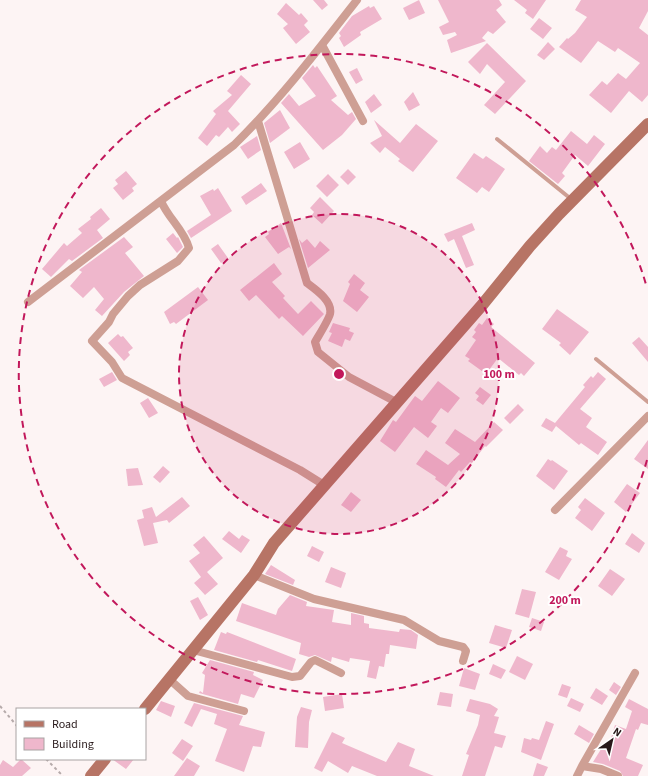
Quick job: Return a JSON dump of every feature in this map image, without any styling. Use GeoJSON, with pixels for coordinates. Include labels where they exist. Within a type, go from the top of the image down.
{"type":"FeatureCollection","features":[{"type":"Feature","properties":{"kind":"street"},"geometry":{"type":"LineString","coordinates":[[28,302],[234,145],[258,121],[322,45],[357,0]]}},
{"type":"Feature","properties":{"kind":"street"},"geometry":{"type":"LineString","coordinates":[[322,45],[363,121]]}},
{"type":"Feature","properties":{"kind":"street"},"geometry":{"type":"LineString","coordinates":[[258,121],[307,283],[321,294],[329,308],[330,314],[315,342],[318,352],[349,377],[396,402]]}},
{"type":"Feature","properties":{"kind":"street"},"geometry":{"type":"LineString","coordinates":[[146,708],[254,575],[274,543],[483,304],[530,246],[648,124]]}},
{"type":"Feature","properties":{"kind":"street"},"geometry":{"type":"LineString","coordinates":[[161,201],[165,212],[186,237],[189,248],[178,261],[140,285],[128,296],[113,314],[109,322],[92,341],[112,362],[122,378],[300,470],[324,485]]}},
{"type":"Feature","properties":{"kind":"street"},"geometry":{"type":"LineString","coordinates":[[555,510],[648,416]]}},
{"type":"Feature","properties":{"kind":"street"},"geometry":{"type":"LineString","coordinates":[[254,575],[314,599],[404,620],[439,641],[463,647],[466,651],[463,661]]}},
{"type":"Feature","properties":{"kind":"street"},"geometry":{"type":"LineString","coordinates":[[193,650],[292,677],[300,676],[314,660],[341,673]]}},
{"type":"Feature","properties":{"kind":"street"},"geometry":{"type":"LineString","coordinates":[[577,776],[635,673]]}},
{"type":"Feature","properties":{"kind":"street"},"geometry":{"type":"LineString","coordinates":[[169,679],[188,696],[244,712]]}},
{"type":"Feature","properties":{"kind":"street"},"geometry":{"type":"LineString","coordinates":[[92,776],[104,760]]}},
{"type":"Feature","properties":{"kind":"street"},"geometry":{"type":"LineString","coordinates":[[582,766],[600,769],[618,776]]}},
{"type":"Feature","properties":{"kind":"lane"},"geometry":{"type":"LineString","coordinates":[[497,140],[572,201]]}},
{"type":"Feature","properties":{"kind":"lane"},"geometry":{"type":"LineString","coordinates":[[596,359],[648,402]]}},
{"type":"Feature","properties":{"kind":"path"},"geometry":{"type":"LineString","coordinates":[[0,706],[16,725]]}},
{"type":"Feature","properties":{"kind":"path"},"geometry":{"type":"LineString","coordinates":[[47,760],[64,776]]}},
{"type":"Feature","properties":{"kind":"building"},"geometry":{"type":"Polygon","coordinates":[[[313,0],[324,0],[328,5],[322,10],[313,0]]]}},
{"type":"Feature","properties":{"kind":"building"},"geometry":{"type":"Polygon","coordinates":[[[419,0],[425,13],[409,20],[403,8],[419,0]]]}},
{"type":"Feature","properties":{"kind":"building"},"geometry":{"type":"Polygon","coordinates":[[[438,0],[499,0],[502,5],[496,10],[506,22],[493,34],[488,31],[482,38],[486,41],[451,53],[447,40],[457,35],[455,32],[443,35],[439,27],[449,22],[438,0]]]}},
{"type":"Feature","properties":{"kind":"building"},"geometry":{"type":"Polygon","coordinates":[[[514,0],[546,0],[533,19],[525,13],[527,10],[514,0]]]}},
{"type":"Feature","properties":{"kind":"building"},"geometry":{"type":"Polygon","coordinates":[[[581,0],[648,0],[648,11],[639,28],[648,35],[648,95],[642,102],[629,91],[611,113],[589,95],[602,81],[607,85],[618,73],[626,79],[640,63],[618,48],[615,52],[598,41],[581,63],[559,47],[567,38],[568,39],[575,33],[587,17],[575,10],[581,0]]]}},
{"type":"Feature","properties":{"kind":"building"},"geometry":{"type":"Polygon","coordinates":[[[286,3],[299,15],[301,13],[308,21],[304,25],[310,32],[296,44],[283,28],[288,24],[277,14],[286,3]]]}},
{"type":"Feature","properties":{"kind":"building"},"geometry":{"type":"Polygon","coordinates":[[[369,6],[370,8],[374,6],[382,19],[360,32],[361,35],[344,47],[339,38],[341,36],[339,33],[352,16],[369,6]]]}},
{"type":"Feature","properties":{"kind":"building"},"geometry":{"type":"Polygon","coordinates":[[[539,18],[552,28],[543,39],[530,29],[539,18]]]}},
{"type":"Feature","properties":{"kind":"building"},"geometry":{"type":"Polygon","coordinates":[[[548,42],[555,49],[544,60],[537,55],[548,42]]]}},
{"type":"Feature","properties":{"kind":"building"},"geometry":{"type":"Polygon","coordinates":[[[487,43],[526,81],[495,114],[484,105],[505,82],[487,64],[480,74],[468,62],[487,43]]]}},
{"type":"Feature","properties":{"kind":"building"},"geometry":{"type":"Polygon","coordinates":[[[313,65],[315,68],[317,66],[337,96],[331,100],[348,115],[352,112],[356,119],[342,135],[323,150],[281,103],[289,94],[299,106],[316,96],[302,78],[313,65]]]}},
{"type":"Feature","properties":{"kind":"building"},"geometry":{"type":"Polygon","coordinates":[[[357,68],[363,80],[356,84],[349,72],[357,68]]]}},
{"type":"Feature","properties":{"kind":"building"},"geometry":{"type":"Polygon","coordinates":[[[241,75],[251,84],[228,111],[240,124],[232,132],[228,127],[219,137],[216,135],[207,146],[198,138],[216,114],[213,111],[232,95],[227,91],[241,75]]]}},
{"type":"Feature","properties":{"kind":"building"},"geometry":{"type":"Polygon","coordinates":[[[413,92],[420,105],[409,111],[404,102],[413,92]]]}},
{"type":"Feature","properties":{"kind":"building"},"geometry":{"type":"Polygon","coordinates":[[[374,94],[382,105],[371,113],[365,102],[374,94]]]}},
{"type":"Feature","properties":{"kind":"building"},"geometry":{"type":"Polygon","coordinates":[[[280,110],[290,128],[270,143],[264,123],[280,110]]]}},
{"type":"Feature","properties":{"kind":"building"},"geometry":{"type":"Polygon","coordinates":[[[374,120],[400,143],[416,124],[438,141],[413,172],[398,161],[400,159],[385,147],[380,153],[370,143],[382,136],[374,120]]]}},
{"type":"Feature","properties":{"kind":"building"},"geometry":{"type":"Polygon","coordinates":[[[571,131],[587,144],[594,135],[605,144],[588,166],[575,155],[562,173],[565,176],[558,184],[529,161],[540,146],[547,153],[552,147],[556,150],[571,131]]]}},
{"type":"Feature","properties":{"kind":"building"},"geometry":{"type":"Polygon","coordinates":[[[257,136],[261,150],[248,159],[240,147],[257,136]]]}},
{"type":"Feature","properties":{"kind":"building"},"geometry":{"type":"Polygon","coordinates":[[[300,142],[310,159],[294,169],[284,152],[300,142]]]}},
{"type":"Feature","properties":{"kind":"building"},"geometry":{"type":"Polygon","coordinates":[[[474,153],[483,159],[486,156],[505,169],[489,192],[482,187],[477,193],[456,178],[474,153]]]}},
{"type":"Feature","properties":{"kind":"building"},"geometry":{"type":"Polygon","coordinates":[[[348,169],[356,177],[348,185],[340,177],[348,169]]]}},
{"type":"Feature","properties":{"kind":"building"},"geometry":{"type":"Polygon","coordinates":[[[126,171],[137,184],[132,188],[134,191],[123,200],[113,188],[118,184],[115,180],[126,171]]]}},
{"type":"Feature","properties":{"kind":"building"},"geometry":{"type":"Polygon","coordinates":[[[328,174],[339,185],[327,197],[316,186],[328,174]]]}},
{"type":"Feature","properties":{"kind":"building"},"geometry":{"type":"Polygon","coordinates":[[[261,183],[267,191],[246,205],[241,197],[261,183]]]}},
{"type":"Feature","properties":{"kind":"building"},"geometry":{"type":"Polygon","coordinates":[[[218,188],[232,211],[191,238],[187,231],[211,215],[200,196],[218,188]]]}},
{"type":"Feature","properties":{"kind":"building"},"geometry":{"type":"Polygon","coordinates":[[[320,197],[334,211],[322,224],[312,215],[314,212],[310,208],[320,197]]]}},
{"type":"Feature","properties":{"kind":"building"},"geometry":{"type":"Polygon","coordinates":[[[101,208],[110,219],[97,230],[103,238],[72,261],[69,259],[51,277],[42,269],[64,243],[67,246],[82,233],[78,229],[91,219],[90,217],[101,208]]]}},
{"type":"Feature","properties":{"kind":"building"},"geometry":{"type":"Polygon","coordinates":[[[281,223],[291,249],[289,247],[278,254],[265,237],[269,234],[268,232],[281,223]]]}},
{"type":"Feature","properties":{"kind":"building"},"geometry":{"type":"Polygon","coordinates":[[[472,223],[475,230],[462,236],[474,265],[466,268],[454,239],[448,242],[444,234],[472,223]]]}},
{"type":"Feature","properties":{"kind":"building"},"geometry":{"type":"Polygon","coordinates":[[[173,233],[177,238],[178,237],[183,247],[177,253],[166,239],[173,233]]]}},
{"type":"Feature","properties":{"kind":"building"},"geometry":{"type":"Polygon","coordinates":[[[124,237],[133,247],[125,253],[144,276],[124,292],[102,316],[95,310],[104,299],[94,287],[83,298],[70,286],[82,272],[79,270],[124,237]]]}},
{"type":"Feature","properties":{"kind":"building"},"geometry":{"type":"Polygon","coordinates":[[[299,239],[302,243],[307,239],[315,248],[320,241],[330,250],[308,268],[299,239]]]}},
{"type":"Feature","properties":{"kind":"building"},"geometry":{"type":"Polygon","coordinates":[[[218,244],[228,258],[221,263],[211,249],[218,244]]]}},
{"type":"Feature","properties":{"kind":"building"},"geometry":{"type":"Polygon","coordinates":[[[274,263],[282,274],[272,282],[285,296],[283,298],[298,314],[311,301],[324,314],[303,336],[282,316],[279,319],[256,295],[249,301],[240,290],[274,263]]]}},
{"type":"Feature","properties":{"kind":"building"},"geometry":{"type":"Polygon","coordinates":[[[354,274],[365,283],[360,290],[369,297],[357,312],[343,301],[350,284],[348,282],[354,274]]]}},
{"type":"Feature","properties":{"kind":"building"},"geometry":{"type":"Polygon","coordinates":[[[198,287],[208,300],[176,324],[174,322],[170,324],[164,312],[198,287]]]}},
{"type":"Feature","properties":{"kind":"building"},"geometry":{"type":"Polygon","coordinates":[[[557,309],[589,332],[570,355],[559,345],[561,343],[542,329],[557,309]]]}},
{"type":"Feature","properties":{"kind":"building"},"geometry":{"type":"Polygon","coordinates":[[[487,318],[494,324],[491,327],[535,363],[524,376],[521,373],[519,375],[498,358],[486,374],[468,361],[470,359],[465,356],[476,340],[472,337],[476,332],[474,330],[479,323],[482,325],[487,318]]]}},
{"type":"Feature","properties":{"kind":"building"},"geometry":{"type":"Polygon","coordinates":[[[333,323],[350,328],[349,331],[354,333],[350,341],[345,339],[342,347],[328,341],[332,333],[329,332],[333,323]]]}},
{"type":"Feature","properties":{"kind":"building"},"geometry":{"type":"Polygon","coordinates":[[[118,334],[121,337],[123,336],[133,348],[128,352],[130,355],[124,361],[108,343],[118,334]]]}},
{"type":"Feature","properties":{"kind":"building"},"geometry":{"type":"Polygon","coordinates":[[[639,337],[648,347],[648,362],[632,343],[639,337]]]}},
{"type":"Feature","properties":{"kind":"building"},"geometry":{"type":"Polygon","coordinates":[[[112,372],[117,380],[104,387],[99,379],[112,372]]]}},
{"type":"Feature","properties":{"kind":"building"},"geometry":{"type":"Polygon","coordinates":[[[598,372],[606,379],[580,409],[592,418],[586,427],[607,442],[598,455],[581,443],[579,445],[556,426],[552,432],[541,426],[546,418],[555,423],[585,387],[583,385],[591,376],[593,378],[598,372]]]}},
{"type":"Feature","properties":{"kind":"building"},"geometry":{"type":"Polygon","coordinates":[[[438,381],[460,398],[448,413],[441,408],[431,422],[437,426],[428,438],[414,427],[395,452],[380,441],[393,420],[396,422],[415,396],[422,401],[438,381]]]}},
{"type":"Feature","properties":{"kind":"building"},"geometry":{"type":"Polygon","coordinates":[[[480,387],[491,395],[483,405],[476,400],[479,396],[475,393],[480,387]]]}},
{"type":"Feature","properties":{"kind":"building"},"geometry":{"type":"Polygon","coordinates":[[[148,398],[158,413],[149,418],[140,403],[148,398]]]}},
{"type":"Feature","properties":{"kind":"building"},"geometry":{"type":"Polygon","coordinates":[[[518,404],[524,410],[510,424],[504,418],[518,404]]]}},
{"type":"Feature","properties":{"kind":"building"},"geometry":{"type":"Polygon","coordinates":[[[494,422],[503,430],[486,447],[485,446],[472,463],[470,462],[461,472],[459,470],[446,487],[435,479],[436,477],[416,464],[426,450],[448,465],[460,454],[445,443],[455,429],[475,442],[494,422]]]}},
{"type":"Feature","properties":{"kind":"building"},"geometry":{"type":"Polygon","coordinates":[[[648,440],[648,469],[634,459],[648,440]]]}},
{"type":"Feature","properties":{"kind":"building"},"geometry":{"type":"Polygon","coordinates":[[[548,459],[551,461],[552,460],[568,471],[554,490],[536,476],[548,459]]]}},
{"type":"Feature","properties":{"kind":"building"},"geometry":{"type":"Polygon","coordinates":[[[163,466],[170,472],[160,483],[153,477],[163,466]]]}},
{"type":"Feature","properties":{"kind":"building"},"geometry":{"type":"Polygon","coordinates":[[[138,468],[143,485],[128,486],[126,469],[138,468]]]}},
{"type":"Feature","properties":{"kind":"building"},"geometry":{"type":"Polygon","coordinates":[[[627,484],[640,493],[626,512],[614,502],[627,484]]]}},
{"type":"Feature","properties":{"kind":"building"},"geometry":{"type":"Polygon","coordinates":[[[351,492],[361,500],[351,512],[341,505],[351,492]]]}},
{"type":"Feature","properties":{"kind":"building"},"geometry":{"type":"Polygon","coordinates":[[[182,497],[190,506],[169,523],[167,520],[153,523],[158,543],[144,546],[137,520],[144,518],[142,510],[152,507],[156,517],[182,497]]]}},
{"type":"Feature","properties":{"kind":"building"},"geometry":{"type":"Polygon","coordinates":[[[585,498],[605,513],[592,531],[575,518],[581,510],[578,507],[585,498]]]}},
{"type":"Feature","properties":{"kind":"building"},"geometry":{"type":"Polygon","coordinates":[[[229,531],[239,539],[242,535],[250,540],[241,553],[222,539],[229,531]]]}},
{"type":"Feature","properties":{"kind":"building"},"geometry":{"type":"Polygon","coordinates":[[[632,533],[645,543],[639,553],[625,544],[632,533]]]}},
{"type":"Feature","properties":{"kind":"building"},"geometry":{"type":"Polygon","coordinates":[[[204,536],[223,558],[207,572],[218,584],[205,595],[194,583],[201,577],[189,561],[200,553],[193,545],[204,536]]]}},
{"type":"Feature","properties":{"kind":"building"},"geometry":{"type":"Polygon","coordinates":[[[312,546],[324,552],[319,562],[307,556],[312,546]]]}},
{"type":"Feature","properties":{"kind":"building"},"geometry":{"type":"Polygon","coordinates":[[[560,547],[568,551],[566,556],[572,559],[559,580],[545,572],[560,547]]]}},
{"type":"Feature","properties":{"kind":"building"},"geometry":{"type":"Polygon","coordinates":[[[271,565],[295,580],[293,585],[265,574],[271,565]]]}},
{"type":"Feature","properties":{"kind":"building"},"geometry":{"type":"Polygon","coordinates":[[[331,567],[346,573],[341,588],[325,582],[331,567]]]}},
{"type":"Feature","properties":{"kind":"building"},"geometry":{"type":"Polygon","coordinates":[[[610,569],[625,579],[612,596],[598,586],[610,569]]]}},
{"type":"Feature","properties":{"kind":"building"},"geometry":{"type":"Polygon","coordinates":[[[522,589],[536,592],[529,618],[515,614],[522,589]]]}},
{"type":"Feature","properties":{"kind":"building"},"geometry":{"type":"Polygon","coordinates":[[[290,595],[307,602],[306,606],[334,610],[332,622],[351,625],[351,613],[364,616],[364,623],[369,624],[369,628],[399,632],[400,629],[411,630],[418,635],[416,649],[390,645],[389,654],[386,654],[384,667],[379,666],[376,679],[367,677],[370,661],[350,658],[349,662],[332,657],[331,662],[315,655],[309,657],[299,654],[301,643],[236,621],[242,603],[276,615],[278,609],[290,595]]]}},
{"type":"Feature","properties":{"kind":"building"},"geometry":{"type":"Polygon","coordinates":[[[198,597],[208,615],[200,620],[190,601],[198,597]]]}},
{"type":"Feature","properties":{"kind":"building"},"geometry":{"type":"Polygon","coordinates":[[[532,618],[544,622],[541,631],[529,627],[532,618]]]}},
{"type":"Feature","properties":{"kind":"building"},"geometry":{"type":"Polygon","coordinates":[[[495,625],[512,630],[506,648],[489,643],[495,625]]]}},
{"type":"Feature","properties":{"kind":"building"},"geometry":{"type":"Polygon","coordinates":[[[221,632],[226,634],[227,632],[296,659],[292,671],[258,660],[257,662],[214,650],[221,632]]]}},
{"type":"Feature","properties":{"kind":"building"},"geometry":{"type":"Polygon","coordinates":[[[517,656],[533,664],[525,680],[509,672],[517,656]]]}},
{"type":"Feature","properties":{"kind":"building"},"geometry":{"type":"Polygon","coordinates":[[[210,660],[254,672],[253,675],[263,680],[254,698],[241,694],[238,704],[199,693],[200,691],[203,693],[205,675],[202,673],[210,660]]]}},
{"type":"Feature","properties":{"kind":"building"},"geometry":{"type":"Polygon","coordinates":[[[493,664],[506,670],[501,679],[489,674],[493,664]]]}},
{"type":"Feature","properties":{"kind":"building"},"geometry":{"type":"Polygon","coordinates":[[[464,668],[480,674],[475,690],[459,686],[464,668]]]}},
{"type":"Feature","properties":{"kind":"building"},"geometry":{"type":"Polygon","coordinates":[[[614,682],[621,687],[616,695],[609,690],[614,682]]]}},
{"type":"Feature","properties":{"kind":"building"},"geometry":{"type":"Polygon","coordinates":[[[562,684],[571,687],[567,698],[558,695],[562,684]]]}},
{"type":"Feature","properties":{"kind":"building"},"geometry":{"type":"Polygon","coordinates":[[[596,688],[608,696],[602,705],[590,698],[596,688]]]}},
{"type":"Feature","properties":{"kind":"building"},"geometry":{"type":"Polygon","coordinates":[[[440,692],[453,694],[451,707],[437,705],[440,692]]]}},
{"type":"Feature","properties":{"kind":"building"},"geometry":{"type":"Polygon","coordinates":[[[342,694],[344,708],[325,711],[323,697],[342,694]]]}},
{"type":"Feature","properties":{"kind":"building"},"geometry":{"type":"Polygon","coordinates":[[[571,698],[584,704],[580,712],[567,706],[571,698]]]}},
{"type":"Feature","properties":{"kind":"building"},"geometry":{"type":"Polygon","coordinates":[[[470,699],[490,704],[498,709],[494,716],[499,717],[494,733],[506,736],[502,748],[495,746],[485,776],[462,776],[469,755],[466,754],[478,725],[480,715],[466,711],[470,699]]]}},
{"type":"Feature","properties":{"kind":"building"},"geometry":{"type":"Polygon","coordinates":[[[629,699],[648,709],[648,725],[641,723],[638,730],[636,729],[626,758],[643,765],[638,776],[623,776],[620,771],[603,764],[593,762],[603,746],[608,748],[615,725],[626,729],[632,711],[625,707],[629,699]]]}},
{"type":"Feature","properties":{"kind":"building"},"geometry":{"type":"Polygon","coordinates":[[[161,701],[175,706],[171,717],[156,710],[161,701]]]}},
{"type":"Feature","properties":{"kind":"building"},"geometry":{"type":"Polygon","coordinates":[[[194,703],[243,716],[239,725],[265,732],[261,747],[253,746],[244,772],[215,761],[227,729],[214,724],[217,714],[201,709],[192,727],[184,723],[194,703]]]}},
{"type":"Feature","properties":{"kind":"building"},"geometry":{"type":"Polygon","coordinates":[[[301,707],[312,710],[309,722],[308,748],[295,747],[297,717],[301,707]]]}},
{"type":"Feature","properties":{"kind":"building"},"geometry":{"type":"Polygon","coordinates":[[[546,721],[554,724],[541,760],[521,752],[524,738],[539,740],[546,721]]]}},
{"type":"Feature","properties":{"kind":"building"},"geometry":{"type":"Polygon","coordinates":[[[579,725],[594,734],[589,743],[574,734],[579,725]]]}},
{"type":"Feature","properties":{"kind":"building"},"geometry":{"type":"Polygon","coordinates":[[[332,732],[345,738],[342,743],[386,762],[398,742],[415,749],[409,766],[434,776],[377,776],[352,766],[348,773],[328,761],[322,772],[314,768],[332,732]]]}},
{"type":"Feature","properties":{"kind":"building"},"geometry":{"type":"Polygon","coordinates":[[[182,739],[193,746],[183,761],[172,753],[182,739]]]}},
{"type":"Feature","properties":{"kind":"building"},"geometry":{"type":"Polygon","coordinates":[[[187,758],[200,766],[194,776],[174,776],[187,758]]]}},
{"type":"Feature","properties":{"kind":"building"},"geometry":{"type":"Polygon","coordinates":[[[3,760],[13,767],[20,760],[22,760],[31,768],[22,776],[0,776],[0,765],[3,760]]]}},
{"type":"Feature","properties":{"kind":"building"},"geometry":{"type":"Polygon","coordinates":[[[113,760],[133,760],[126,769],[113,760]]]}},
{"type":"Feature","properties":{"kind":"building"},"geometry":{"type":"Polygon","coordinates":[[[537,763],[548,767],[544,776],[533,776],[537,763]]]}}]}
